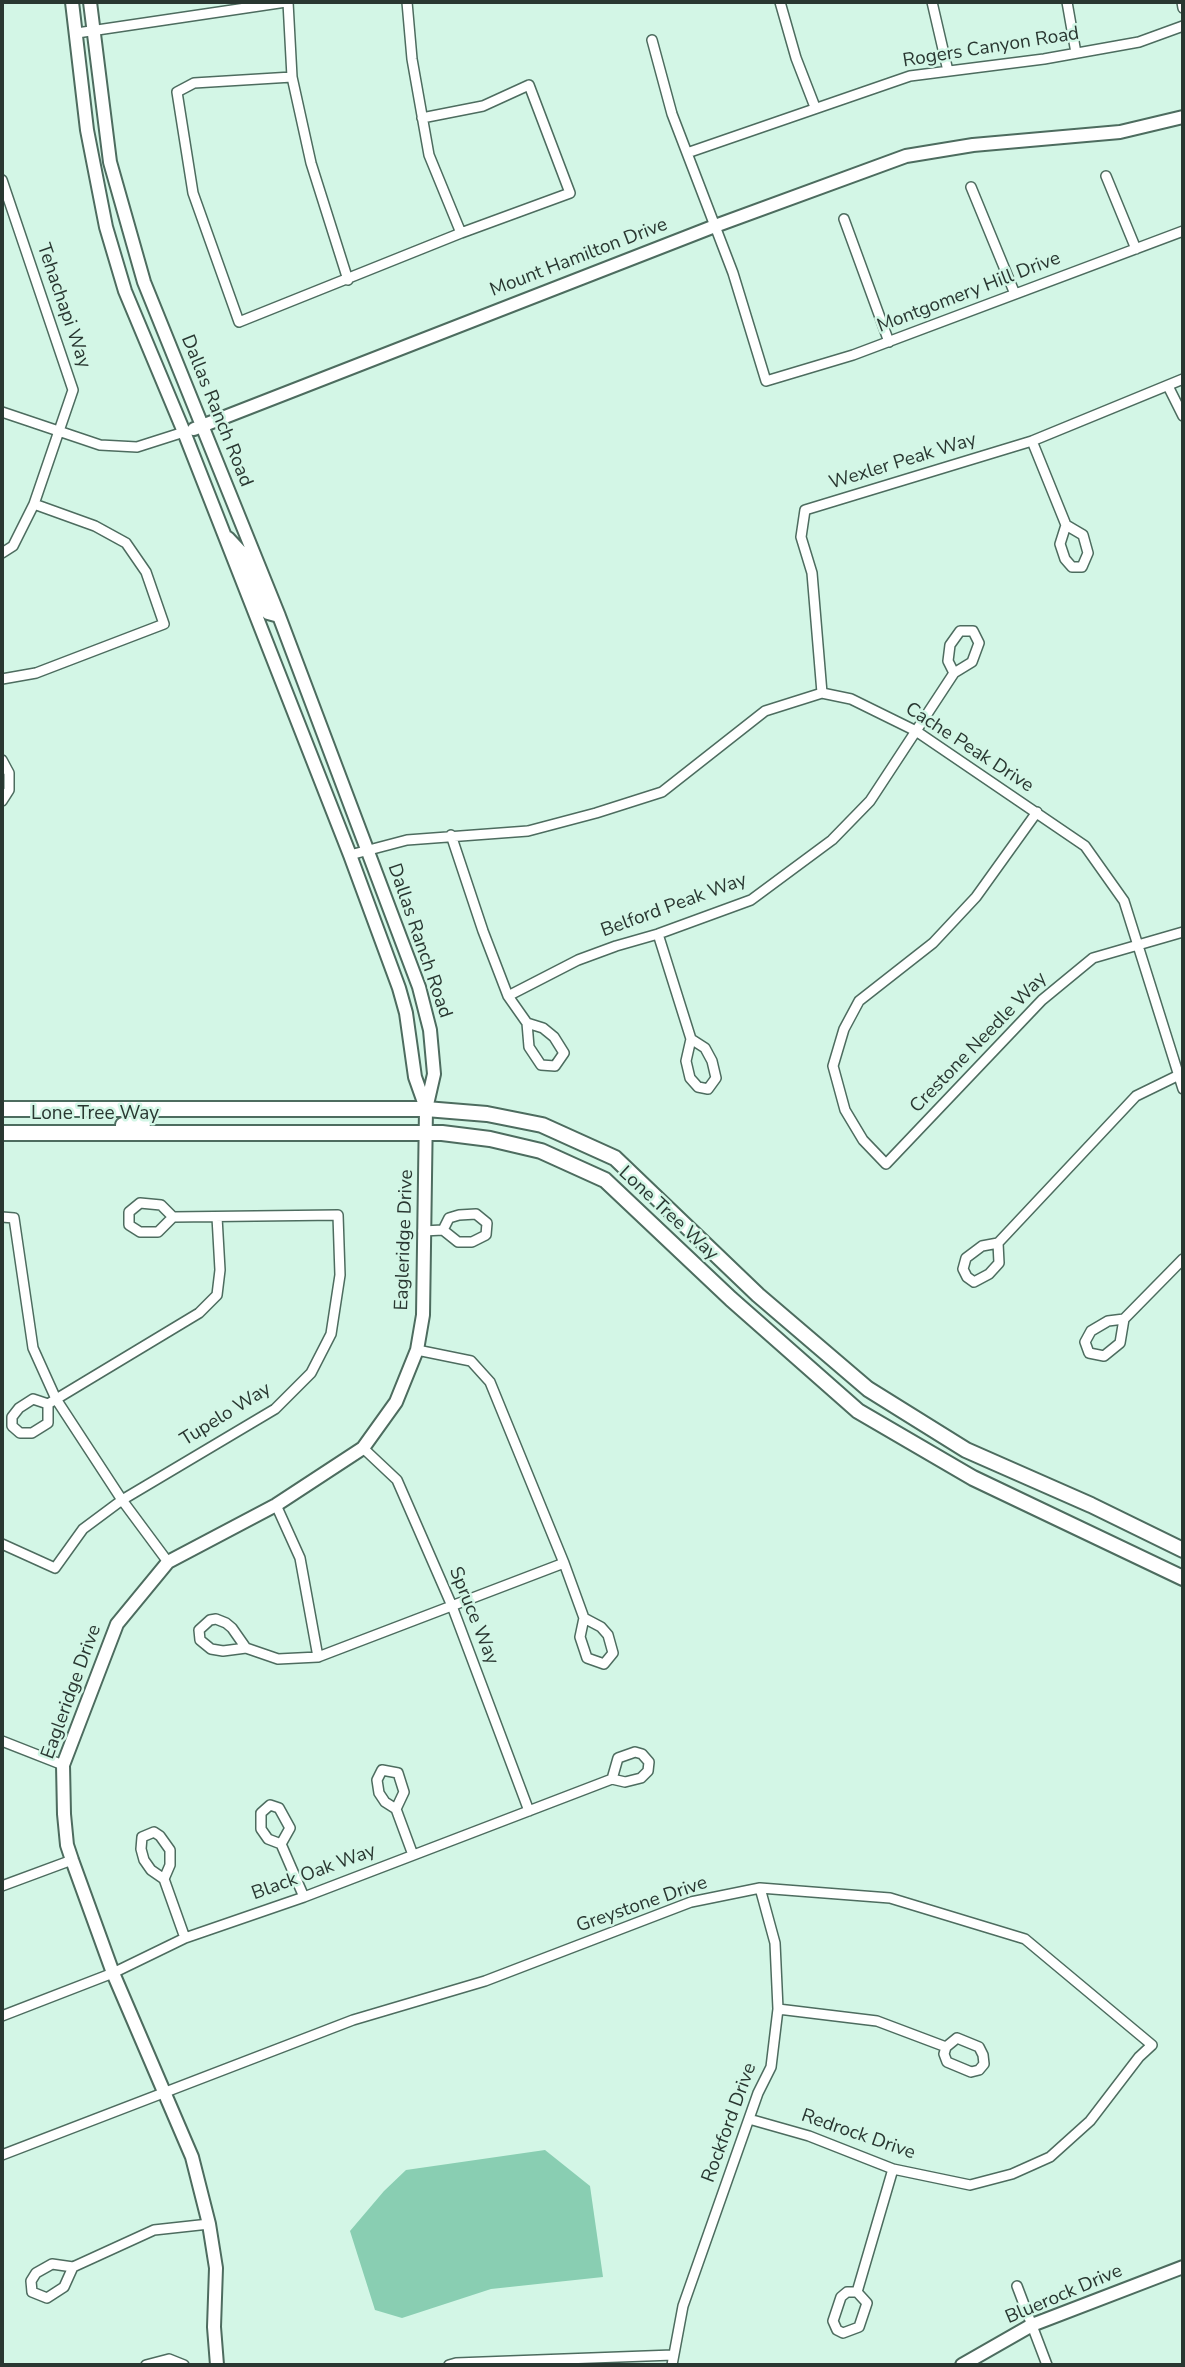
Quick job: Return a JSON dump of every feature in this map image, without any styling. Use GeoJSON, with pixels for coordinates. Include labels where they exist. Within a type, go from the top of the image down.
{"type":"FeatureCollection","features":[{"type":"Feature","properties":{"kind":"main road","name":"Lone Tree Way"},"geometry":{"type":"LineString","coordinates":[[2,1109],[426,1108],[487,1114],[542,1125],[615,1157],[758,1295],[868,1389],[966,1450],[1091,1505],[1183,1550]]}},
{"type":"Feature","properties":{"kind":"main road"},"geometry":{"type":"LineString","coordinates":[[53,1133],[68,1126],[135,1125],[148,1118],[152,1109]]}},
{"type":"Feature","properties":{"kind":"main road","name":"Lone Tree Way"},"geometry":{"type":"LineString","coordinates":[[2,1133],[426,1133],[490,1139],[541,1151],[605,1180],[731,1299],[858,1411],[974,1478],[1183,1578]]}},
{"type":"Feature","properties":{"kind":"street","name":"Dallas Ranch Road"},"geometry":{"type":"LineString","coordinates":[[72,2],[87,130],[106,227],[125,291],[184,432],[350,855],[399,988],[406,1013],[415,1077],[426,1108]]}},
{"type":"Feature","properties":{"kind":"street","name":"Dallas Ranch Road"},"geometry":{"type":"LineString","coordinates":[[90,2],[110,162],[144,282],[279,616],[419,987],[430,1030],[434,1074],[426,1108]]}},
{"type":"Feature","properties":{"kind":"street"},"geometry":{"type":"LineString","coordinates":[[77,33],[287,2],[292,77],[312,163],[348,280]]}},
{"type":"Feature","properties":{"kind":"street"},"geometry":{"type":"LineString","coordinates":[[407,2],[412,59],[429,155],[461,233]]}},
{"type":"Feature","properties":{"kind":"street"},"geometry":{"type":"LineString","coordinates":[[780,2],[796,58],[815,107]]}},
{"type":"Feature","properties":{"kind":"street"},"geometry":{"type":"LineString","coordinates":[[932,2],[948,71]]}},
{"type":"Feature","properties":{"kind":"street"},"geometry":{"type":"LineString","coordinates":[[1067,2],[1076,53]]}},
{"type":"Feature","properties":{"kind":"street"},"geometry":{"type":"LineString","coordinates":[[1182,2],[1183,8]]}},
{"type":"Feature","properties":{"kind":"street","name":"Rogers Canyon Road"},"geometry":{"type":"LineString","coordinates":[[687,152],[909,76],[1139,42],[1183,26]]}},
{"type":"Feature","properties":{"kind":"street"},"geometry":{"type":"LineString","coordinates":[[652,40],[672,114],[715,226]]}},
{"type":"Feature","properties":{"kind":"street"},"geometry":{"type":"LineString","coordinates":[[292,77],[194,83],[177,92],[193,192],[239,322],[461,233],[570,193],[529,85],[483,106],[422,118]]}},
{"type":"Feature","properties":{"kind":"street","name":"Mount Hamilton Drive"},"geometry":{"type":"LineString","coordinates":[[2,412],[100,445],[137,447],[200,426],[715,226],[906,156],[974,145],[1120,132],[1183,117]]}},
{"type":"Feature","properties":{"kind":"street"},"geometry":{"type":"LineString","coordinates":[[1106,176],[1136,249]]}},
{"type":"Feature","properties":{"kind":"street","name":"Tehachapi Way"},"geometry":{"type":"LineString","coordinates":[[2,180],[73,390],[34,504],[13,546],[2,553]]}},
{"type":"Feature","properties":{"kind":"street"},"geometry":{"type":"LineString","coordinates":[[971,187],[1015,294]]}},
{"type":"Feature","properties":{"kind":"street"},"geometry":{"type":"LineString","coordinates":[[844,219],[888,342]]}},
{"type":"Feature","properties":{"kind":"street","name":"Montgomery Hill Drive"},"geometry":{"type":"LineString","coordinates":[[715,226],[733,273],[766,381],[853,355],[1183,231]]}},
{"type":"Feature","properties":{"kind":"street","name":"Wexler Peak Way"},"geometry":{"type":"LineString","coordinates":[[822,693],[812,573],[801,537],[805,510],[1032,441],[1183,379]]}},
{"type":"Feature","properties":{"kind":"street"},"geometry":{"type":"LineString","coordinates":[[1168,386],[1183,416]]}},
{"type":"Feature","properties":{"kind":"street"},"geometry":{"type":"LineString","coordinates":[[1032,441],[1066,525]]}},
{"type":"Feature","properties":{"kind":"street"},"geometry":{"type":"LineString","coordinates":[[2,679],[36,673],[164,624],[146,572],[126,543],[96,526],[34,504]]}},
{"type":"Feature","properties":{"kind":"street"},"geometry":{"type":"LineString","coordinates":[[222,532],[242,553],[264,609],[279,616]]}},
{"type":"Feature","properties":{"kind":"street","name":"Belford Peak Way"},"geometry":{"type":"LineString","coordinates":[[508,996],[578,960],[751,900],[832,840],[870,801],[954,673],[971,662],[979,643],[973,631],[960,631],[950,645],[948,661],[954,673]]}},
{"type":"Feature","properties":{"kind":"street"},"geometry":{"type":"LineString","coordinates":[[350,855],[407,840],[528,831],[662,792],[765,711],[822,693]]}},
{"type":"Feature","properties":{"kind":"street","name":"Cache Peak Drive"},"geometry":{"type":"LineString","coordinates":[[822,693],[851,699],[916,731],[1084,846],[1124,901],[1183,1089]]}},
{"type":"Feature","properties":{"kind":"street"},"geometry":{"type":"LineString","coordinates":[[2,760],[9,774],[9,790],[2,801]]}},
{"type":"Feature","properties":{"kind":"street","name":"Crestone Needle Way"},"geometry":{"type":"LineString","coordinates":[[1037,812],[976,897],[933,943],[859,1000],[844,1029],[833,1066],[845,1110],[863,1140],[886,1164],[1042,1000],[1093,958],[1183,932]]}},
{"type":"Feature","properties":{"kind":"street"},"geometry":{"type":"LineString","coordinates":[[452,835],[483,931],[508,996],[527,1024],[529,1047],[541,1065],[555,1066],[564,1053],[554,1037],[543,1028],[527,1024]]}},
{"type":"Feature","properties":{"kind":"street"},"geometry":{"type":"LineString","coordinates":[[658,934],[691,1039],[686,1061],[690,1078],[698,1087],[708,1089],[716,1078],[712,1061],[705,1048],[691,1039]]}},
{"type":"Feature","properties":{"kind":"street"},"geometry":{"type":"LineString","coordinates":[[998,1243],[999,1263],[974,1282],[967,1277],[963,1269],[965,1258],[982,1246],[998,1243],[1136,1096],[1179,1075]]}},
{"type":"Feature","properties":{"kind":"street","name":"Eagleridge Drive"},"geometry":{"type":"LineString","coordinates":[[216,2365],[216,2268],[209,2224],[192,2157],[113,1973],[67,1845],[63,1765],[117,1624],[168,1562],[276,1505],[363,1448],[396,1402],[417,1350],[423,1315],[426,1108]]}},
{"type":"Feature","properties":{"kind":"street"},"geometry":{"type":"LineString","coordinates":[[52,1402],[48,1423],[32,1433],[20,1433],[12,1426],[12,1417],[19,1408],[33,1399],[52,1402],[199,1313],[217,1295],[220,1270],[216,1217],[173,1217],[158,1232],[140,1232],[129,1225],[129,1212],[140,1203],[161,1205],[173,1217]]}},
{"type":"Feature","properties":{"kind":"street"},"geometry":{"type":"LineString","coordinates":[[423,1231],[443,1230],[458,1242],[472,1242],[486,1235],[487,1223],[476,1214],[459,1215],[449,1218],[443,1230]]}},
{"type":"Feature","properties":{"kind":"street","name":"Tupelo Way"},"geometry":{"type":"LineString","coordinates":[[2,1544],[55,1568],[83,1529],[122,1500],[275,1409],[311,1373],[331,1334],[340,1275],[338,1215],[216,1217]]}},
{"type":"Feature","properties":{"kind":"street"},"geometry":{"type":"LineString","coordinates":[[2,1217],[14,1218],[33,1348],[52,1402],[168,1562]]}},
{"type":"Feature","properties":{"kind":"street"},"geometry":{"type":"LineString","coordinates":[[1124,1319],[1108,1321],[1091,1331],[1086,1342],[1088,1353],[1104,1356],[1120,1343],[1124,1319],[1183,1259]]}},
{"type":"Feature","properties":{"kind":"street"},"geometry":{"type":"LineString","coordinates":[[417,1350],[471,1361],[490,1382],[584,1618],[580,1637],[587,1658],[604,1664],[612,1653],[608,1635],[601,1627],[584,1618]]}},
{"type":"Feature","properties":{"kind":"street","name":"Spruce Way"},"geometry":{"type":"LineString","coordinates":[[363,1448],[397,1480],[452,1606],[529,1811]]}},
{"type":"Feature","properties":{"kind":"street"},"geometry":{"type":"LineString","coordinates":[[276,1505],[300,1558],[318,1657]]}},
{"type":"Feature","properties":{"kind":"street"},"geometry":{"type":"LineString","coordinates":[[246,1648],[226,1623],[210,1620],[199,1630],[200,1640],[211,1649],[223,1651],[246,1648],[278,1658],[318,1657],[564,1563]]}},
{"type":"Feature","properties":{"kind":"street"},"geometry":{"type":"LineString","coordinates":[[2,1741],[63,1765]]}},
{"type":"Feature","properties":{"kind":"street","name":"Black Oak Way"},"geometry":{"type":"LineString","coordinates":[[2,2016],[113,1973],[185,1938],[304,1897],[612,1779]]}},
{"type":"Feature","properties":{"kind":"street"},"geometry":{"type":"LineString","coordinates":[[396,1809],[413,1854]]}},
{"type":"Feature","properties":{"kind":"street"},"geometry":{"type":"LineString","coordinates":[[164,1879],[170,1865],[170,1850],[154,1832],[142,1837],[144,1860],[151,1870],[164,1879],[185,1938]]}},
{"type":"Feature","properties":{"kind":"street"},"geometry":{"type":"LineString","coordinates":[[281,1844],[304,1897]]}},
{"type":"Feature","properties":{"kind":"street"},"geometry":{"type":"LineString","coordinates":[[2,1885],[72,1860]]}},
{"type":"Feature","properties":{"kind":"street","name":"Rockford Drive"},"geometry":{"type":"LineString","coordinates":[[673,2360],[683,2305],[749,2119],[771,2067],[778,2009],[775,1943],[760,1888]]}},
{"type":"Feature","properties":{"kind":"street","name":"Greystone Drive"},"geometry":{"type":"LineString","coordinates":[[2,2155],[353,2020],[485,1981],[691,1902],[760,1888],[890,1898],[1025,1939],[1152,2045]]}},
{"type":"Feature","properties":{"kind":"street"},"geometry":{"type":"LineString","coordinates":[[778,2009],[877,2021],[946,2047]]}},
{"type":"Feature","properties":{"kind":"street"},"geometry":{"type":"LineString","coordinates":[[957,2038],[979,2047],[984,2055],[984,2064],[979,2070],[971,2072],[947,2062],[944,2054],[946,2047],[957,2038]]}},
{"type":"Feature","properties":{"kind":"street","name":"Redrock Drive"},"geometry":{"type":"LineString","coordinates":[[749,2119],[809,2136],[893,2169],[970,2185],[1012,2174],[1049,2157],[1090,2121],[1139,2057],[1152,2045]]}},
{"type":"Feature","properties":{"kind":"street"},"geometry":{"type":"LineString","coordinates":[[857,2292],[893,2169]]}},
{"type":"Feature","properties":{"kind":"street"},"geometry":{"type":"LineString","coordinates":[[73,2267],[64,2287],[47,2298],[32,2292],[31,2281],[36,2273],[52,2264],[73,2267],[154,2230],[209,2224]]}},
{"type":"Feature","properties":{"kind":"street","name":"Bluerock Drive"},"geometry":{"type":"LineString","coordinates":[[962,2365],[1032,2325],[1183,2267]]}},
{"type":"Feature","properties":{"kind":"street"},"geometry":{"type":"LineString","coordinates":[[1017,2286],[1047,2365]]}},
{"type":"Feature","properties":{"kind":"street"},"geometry":{"type":"LineString","coordinates":[[848,2292],[857,2292],[867,2303],[859,2327],[843,2333],[837,2330],[833,2321],[841,2297],[848,2292]]}},
{"type":"Feature","properties":{"kind":"street"},"geometry":{"type":"LineString","coordinates":[[146,2365],[169,2359],[184,2365]]}},
{"type":"Feature","properties":{"kind":"street"},"geometry":{"type":"LineString","coordinates":[[449,2365],[673,2360]]}},
{"type":"Feature","properties":{"kind":"green space"},"geometry":{"type":"Polygon","coordinates":[[[545,2150],[590,2186],[603,2277],[491,2289],[402,2318],[375,2310],[350,2231],[406,2170],[545,2150]]]}}]}
